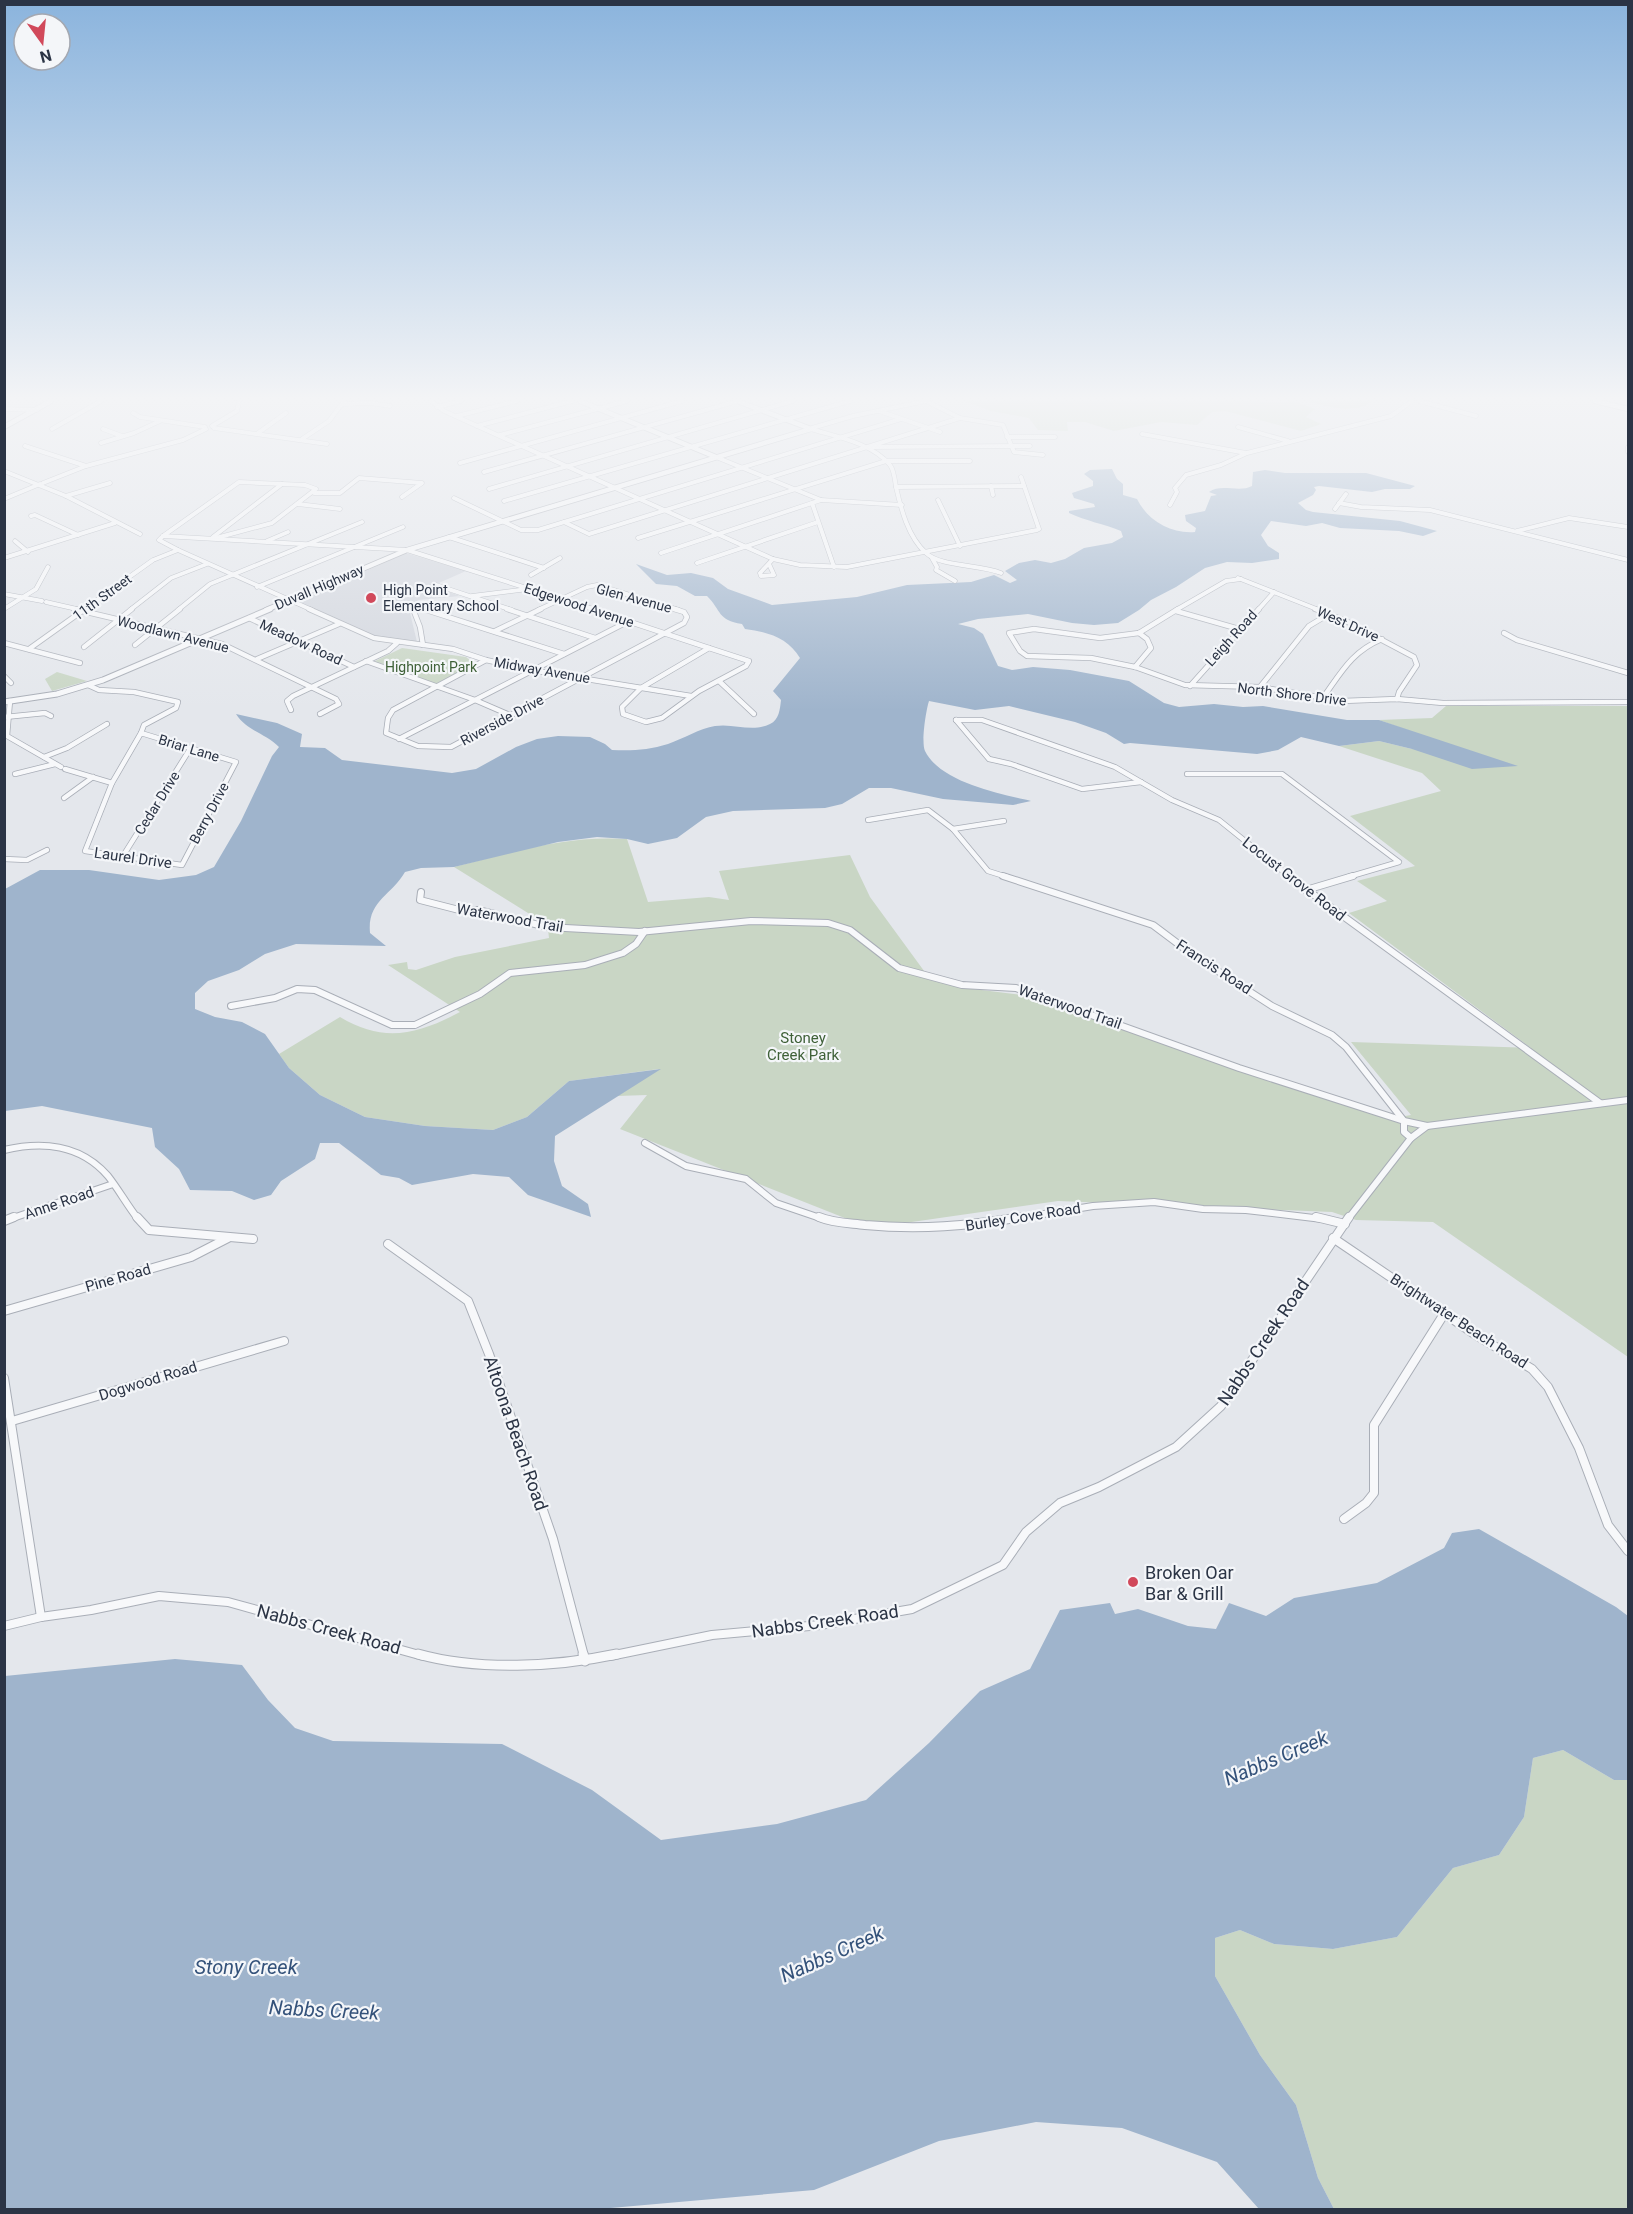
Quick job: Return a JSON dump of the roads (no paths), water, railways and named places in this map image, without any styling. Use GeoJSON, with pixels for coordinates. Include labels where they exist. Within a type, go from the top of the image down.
{"type":"FeatureCollection","features":[{"type":"Feature","properties":{"kind":"street"},"geometry":{"type":"LineString","coordinates":[[81,504],[115,524],[140,534]]}},
{"type":"Feature","properties":{"kind":"street"},"geometry":{"type":"LineString","coordinates":[[163,536],[208,504]]}},
{"type":"Feature","properties":{"kind":"street"},"geometry":{"type":"LineString","coordinates":[[210,540],[256,504]]}},
{"type":"Feature","properties":{"kind":"street"},"geometry":{"type":"LineString","coordinates":[[210,540],[272,523],[298,504]]}},
{"type":"Feature","properties":{"kind":"street"},"geometry":{"type":"LineString","coordinates":[[301,504],[340,508]]}},
{"type":"Feature","properties":{"kind":"street"},"geometry":{"type":"LineString","coordinates":[[467,504],[501,521],[526,530],[538,530],[624,504]]}},
{"type":"Feature","properties":{"kind":"street","name":"Duvall Highway"},"geometry":{"type":"LineString","coordinates":[[7,702],[43,697],[88,685],[406,550],[556,504]]}},
{"type":"Feature","properties":{"kind":"street"},"geometry":{"type":"LineString","coordinates":[[654,504],[773,559],[800,565],[834,567],[857,566],[1039,530],[1030,504]]}},
{"type":"Feature","properties":{"kind":"street"},"geometry":{"type":"LineString","coordinates":[[564,522],[589,534],[685,504]]}},
{"type":"Feature","properties":{"kind":"street"},"geometry":{"type":"LineString","coordinates":[[638,538],[749,504]]}},
{"type":"Feature","properties":{"kind":"street"},"geometry":{"type":"LineString","coordinates":[[661,553],[808,504]]}},
{"type":"Feature","properties":{"kind":"street"},"geometry":{"type":"LineString","coordinates":[[812,504],[834,567]]}},
{"type":"Feature","properties":{"kind":"street"},"geometry":{"type":"LineString","coordinates":[[891,504],[902,505],[910,530],[923,553],[931,558],[937,567],[936,570],[955,581]]}},
{"type":"Feature","properties":{"kind":"street"},"geometry":{"type":"LineString","coordinates":[[940,504],[960,546]]}},
{"type":"Feature","properties":{"kind":"street"},"geometry":{"type":"LineString","coordinates":[[1335,509],[1338,504]]}},
{"type":"Feature","properties":{"kind":"street"},"geometry":{"type":"LineString","coordinates":[[1346,504],[1430,510],[1629,560]]}},
{"type":"Feature","properties":{"kind":"street"},"geometry":{"type":"LineString","coordinates":[[31,516],[35,515],[78,535]]}},
{"type":"Feature","properties":{"kind":"street"},"geometry":{"type":"LineString","coordinates":[[1515,532],[1569,518],[1626,526],[1629,532]]}},
{"type":"Feature","properties":{"kind":"street"},"geometry":{"type":"LineString","coordinates":[[135,645],[210,584],[362,522]]}},
{"type":"Feature","properties":{"kind":"street"},"geometry":{"type":"LineString","coordinates":[[698,563],[818,522]]}},
{"type":"Feature","properties":{"kind":"street"},"geometry":{"type":"LineString","coordinates":[[4,558],[115,524]]}},
{"type":"Feature","properties":{"kind":"street"},"geometry":{"type":"LineString","coordinates":[[257,587],[403,527]]}},
{"type":"Feature","properties":{"kind":"street"},"geometry":{"type":"LineString","coordinates":[[263,542],[288,532]]}},
{"type":"Feature","properties":{"kind":"street","name":"Edgewood Avenue"},"geometry":{"type":"LineString","coordinates":[[163,536],[406,550],[710,647],[744,659],[749,663],[719,681]]}},
{"type":"Feature","properties":{"kind":"street","name":"Midway Avenue"},"geometry":{"type":"LineString","coordinates":[[163,536],[159,540],[178,550],[374,638],[396,643],[453,649],[486,660],[533,670],[691,696]]}},
{"type":"Feature","properties":{"kind":"street"},"geometry":{"type":"LineString","coordinates":[[449,537],[544,568]]}},
{"type":"Feature","properties":{"kind":"street"},"geometry":{"type":"LineString","coordinates":[[15,541],[28,552]]}},
{"type":"Feature","properties":{"kind":"street","name":"11th Street"},"geometry":{"type":"LineString","coordinates":[[29,650],[153,560],[178,550]]}},
{"type":"Feature","properties":{"kind":"street"},"geometry":{"type":"LineString","coordinates":[[531,575],[560,558]]}},
{"type":"Feature","properties":{"kind":"street"},"geometry":{"type":"LineString","coordinates":[[931,558],[981,564],[1001,573]]}},
{"type":"Feature","properties":{"kind":"street"},"geometry":{"type":"LineString","coordinates":[[769,564],[769,561],[773,559]]}},
{"type":"Feature","properties":{"kind":"street"},"geometry":{"type":"LineString","coordinates":[[84,647],[171,578],[207,564]]}},
{"type":"Feature","properties":{"kind":"street"},"geometry":{"type":"LineString","coordinates":[[4,609],[37,591],[48,567]]}},
{"type":"Feature","properties":{"kind":"street","name":"West Drive"},"geometry":{"type":"LineString","coordinates":[[1233,577],[1329,614],[1412,655],[1417,660],[1397,699]]}},
{"type":"Feature","properties":{"kind":"street"},"geometry":{"type":"LineString","coordinates":[[1135,667],[1148,655],[1151,648],[1147,639],[1139,633],[1216,586],[1241,579]]}},
{"type":"Feature","properties":{"kind":"street"},"geometry":{"type":"LineString","coordinates":[[436,585],[595,638]]}},
{"type":"Feature","properties":{"kind":"street","name":"Glen Avenue"},"geometry":{"type":"LineString","coordinates":[[561,599],[586,587],[597,585],[684,612],[687,617],[684,623],[665,633]]}},
{"type":"Feature","properties":{"kind":"street"},"geometry":{"type":"LineString","coordinates":[[469,596],[531,589]]}},
{"type":"Feature","properties":{"kind":"street","name":"Leigh Road"},"geometry":{"type":"LineString","coordinates":[[1190,686],[1274,592]]}},
{"type":"Feature","properties":{"kind":"street","name":"Woodlawn Avenue"},"geometry":{"type":"LineString","coordinates":[[4,594],[222,644],[336,699],[339,704],[320,714]]}},
{"type":"Feature","properties":{"kind":"street"},"geometry":{"type":"LineString","coordinates":[[495,632],[561,599]]}},
{"type":"Feature","properties":{"kind":"street"},"geometry":{"type":"LineString","coordinates":[[423,645],[420,627],[411,605],[564,654]]}},
{"type":"Feature","properties":{"kind":"street"},"geometry":{"type":"LineString","coordinates":[[1176,611],[1239,629]]}},
{"type":"Feature","properties":{"kind":"street"},"geometry":{"type":"LineString","coordinates":[[1260,687],[1310,626],[1329,614]]}},
{"type":"Feature","properties":{"kind":"street","name":"Meadow Road"},"geometry":{"type":"LineString","coordinates":[[249,618],[354,667]]}},
{"type":"Feature","properties":{"kind":"street"},"geometry":{"type":"LineString","coordinates":[[486,660],[393,710],[388,718],[386,733],[398,739],[629,621]]}},
{"type":"Feature","properties":{"kind":"street"},"geometry":{"type":"LineString","coordinates":[[257,659],[339,624]]}},
{"type":"Feature","properties":{"kind":"street","name":"North Shore Drive"},"geometry":{"type":"LineString","coordinates":[[1139,633],[1095,638],[1034,629],[1010,632],[1025,655],[1091,658],[1135,667],[1190,686],[1260,687],[1322,699],[1348,701],[1397,699],[1443,703],[1629,702]]}},
{"type":"Feature","properties":{"kind":"street","name":"Riverside Drive"},"geometry":{"type":"LineString","coordinates":[[398,739],[434,750],[451,747],[665,633]]}},
{"type":"Feature","properties":{"kind":"street"},"geometry":{"type":"LineString","coordinates":[[1504,633],[1514,639],[1629,673]]}},
{"type":"Feature","properties":{"kind":"street"},"geometry":{"type":"LineString","coordinates":[[1322,699],[1356,653],[1365,646],[1382,639]]}},
{"type":"Feature","properties":{"kind":"street"},"geometry":{"type":"LineString","coordinates":[[4,643],[80,663]]}},
{"type":"Feature","properties":{"kind":"street"},"geometry":{"type":"LineString","coordinates":[[291,710],[286,701],[293,696],[388,651],[396,643]]}},
{"type":"Feature","properties":{"kind":"street"},"geometry":{"type":"LineString","coordinates":[[710,647],[641,688],[622,708],[623,714],[637,721],[655,721],[669,716],[691,696],[719,681],[754,714]]}},
{"type":"Feature","properties":{"kind":"street"},"geometry":{"type":"LineString","coordinates":[[366,661],[475,700],[512,716]]}},
{"type":"Feature","properties":{"kind":"street"},"geometry":{"type":"LineString","coordinates":[[4,676],[11,683]]}},
{"type":"Feature","properties":{"kind":"street"},"geometry":{"type":"LineString","coordinates":[[7,702],[7,736],[63,768],[112,783],[144,725],[176,708],[178,702],[134,692],[99,690],[88,685]]}},
{"type":"Feature","properties":{"kind":"street"},"geometry":{"type":"LineString","coordinates":[[6,717],[45,713],[51,716]]}},
{"type":"Feature","properties":{"kind":"street","name":"Locust Grove Road"},"geometry":{"type":"LineString","coordinates":[[1142,782],[1082,789],[1011,764],[989,759],[956,720],[982,720],[1115,767],[1142,782],[1172,800],[1219,820],[1306,890],[1600,1104]]}},
{"type":"Feature","properties":{"kind":"street"},"geometry":{"type":"LineString","coordinates":[[44,757],[67,748],[107,724]]}},
{"type":"Feature","properties":{"kind":"street","name":"Briar Lane"},"geometry":{"type":"LineString","coordinates":[[141,733],[236,762]]}},
{"type":"Feature","properties":{"kind":"street","name":"Cedar Drive"},"geometry":{"type":"LineString","coordinates":[[123,856],[190,749]]}},
{"type":"Feature","properties":{"kind":"street","name":"Berry Drive"},"geometry":{"type":"LineString","coordinates":[[182,865],[236,762]]}},
{"type":"Feature","properties":{"kind":"street"},"geometry":{"type":"LineString","coordinates":[[15,774],[55,764]]}},
{"type":"Feature","properties":{"kind":"street"},"geometry":{"type":"LineString","coordinates":[[1186,774],[1282,774],[1399,862],[1306,890]]}},
{"type":"Feature","properties":{"kind":"street"},"geometry":{"type":"LineString","coordinates":[[64,798],[93,777]]}},
{"type":"Feature","properties":{"kind":"street","name":"Laurel Drive"},"geometry":{"type":"LineString","coordinates":[[112,783],[85,851],[182,865]]}},
{"type":"Feature","properties":{"kind":"street","name":"Francis Road"},"geometry":{"type":"LineString","coordinates":[[868,820],[928,810],[953,829],[988,871],[1153,926],[1272,1006],[1332,1035],[1346,1047],[1404,1121]]}},
{"type":"Feature","properties":{"kind":"street"},"geometry":{"type":"LineString","coordinates":[[953,829],[1004,821]]}},
{"type":"Feature","properties":{"kind":"street"},"geometry":{"type":"LineString","coordinates":[[4,859],[26,862],[37,858],[47,850]]}},
{"type":"Feature","properties":{"kind":"street","name":"Waterwood Trail"},"geometry":{"type":"LineString","coordinates":[[421,892],[420,900],[459,910],[478,910],[547,927],[645,931],[750,921],[828,922],[850,930],[899,968],[962,985],[1016,988],[1239,1068],[1404,1121]]}},
{"type":"Feature","properties":{"kind":"street"},"geometry":{"type":"LineString","coordinates":[[231,1006],[275,998],[297,989],[315,990],[392,1025],[415,1025],[480,994],[510,973],[603,962],[618,957],[638,943],[645,931]]}},
{"type":"Feature","properties":{"kind":"street","name":"Nabbs Creek Road"},"geometry":{"type":"LineString","coordinates":[[4,1626],[41,1617],[91,1611],[159,1596],[228,1602],[438,1660],[515,1665],[585,1660],[712,1635],[820,1625],[912,1609],[1004,1564],[1026,1532],[1060,1503],[1099,1487],[1176,1447],[1221,1406],[1333,1238],[1411,1138],[1427,1126],[1629,1100]]}},
{"type":"Feature","properties":{"kind":"street"},"geometry":{"type":"LineString","coordinates":[[1411,1138],[1404,1132],[1404,1121],[1427,1126]]}},
{"type":"Feature","properties":{"kind":"street","name":"Burley Cove Road"},"geometry":{"type":"LineString","coordinates":[[645,1143],[686,1166],[746,1179],[776,1203],[829,1221],[888,1227],[964,1227],[1093,1206],[1154,1202],[1203,1209],[1246,1210],[1309,1216],[1346,1224]]}},
{"type":"Feature","properties":{"kind":"street"},"geometry":{"type":"LineString","coordinates":[[4,1150],[43,1144],[73,1149],[89,1157],[113,1184],[136,1219],[149,1230],[254,1239]]}},
{"type":"Feature","properties":{"kind":"street","name":"Anne Road"},"geometry":{"type":"LineString","coordinates":[[4,1221],[113,1184]]}},
{"type":"Feature","properties":{"kind":"street","name":"Pine Road"},"geometry":{"type":"LineString","coordinates":[[4,1311],[191,1257],[229,1238]]}},
{"type":"Feature","properties":{"kind":"street","name":"Brightwater Beach Road"},"geometry":{"type":"LineString","coordinates":[[1333,1238],[1444,1314],[1532,1369],[1548,1387],[1579,1448],[1608,1526],[1629,1551]]}},
{"type":"Feature","properties":{"kind":"street","name":"Altoona Beach Road"},"geometry":{"type":"LineString","coordinates":[[388,1244],[468,1301],[489,1354],[553,1539],[585,1660]]}},
{"type":"Feature","properties":{"kind":"street"},"geometry":{"type":"LineString","coordinates":[[1344,1519],[1366,1503],[1374,1492],[1374,1425],[1444,1314]]}},
{"type":"Feature","properties":{"kind":"street","name":"Dogwood Road"},"geometry":{"type":"LineString","coordinates":[[12,1421],[284,1341]]}},
{"type":"Feature","properties":{"kind":"street"},"geometry":{"type":"LineString","coordinates":[[4,1378],[41,1617]]}},
{"type":"Feature","properties":{"kind":"water"},"geometry":{"type":"Polygon","coordinates":[[[1094,504],[1140,504],[1154,520],[1177,531],[1186,532],[1195,532],[1196,528],[1186,521],[1185,515],[1205,511],[1208,504],[1300,504],[1313,512],[1400,521],[1437,531],[1423,536],[1399,531],[1340,528],[1322,523],[1306,526],[1271,521],[1261,535],[1268,546],[1279,553],[1279,559],[1252,563],[1227,562],[1205,568],[1151,600],[1118,623],[1094,625],[1072,623],[1028,614],[978,619],[958,624],[974,628],[983,634],[998,666],[1012,670],[1033,667],[1070,670],[1129,681],[1164,703],[1179,707],[1214,704],[1243,707],[1263,706],[1347,720],[1379,720],[1518,766],[1472,769],[1412,749],[1379,741],[1339,746],[1301,737],[1278,750],[1257,754],[1124,744],[1106,733],[1075,722],[1009,706],[975,710],[929,701],[925,719],[924,747],[933,762],[957,779],[972,785],[1031,801],[1013,805],[943,799],[891,788],[869,788],[842,804],[825,808],[733,811],[706,817],[677,838],[648,844],[627,839],[597,837],[558,842],[454,867],[421,868],[405,872],[372,913],[370,933],[386,946],[296,944],[265,954],[239,970],[208,981],[195,993],[195,1009],[215,1017],[242,1022],[265,1034],[289,1068],[320,1095],[365,1117],[425,1126],[493,1130],[527,1117],[569,1081],[661,1069],[555,1136],[554,1161],[562,1186],[588,1204],[591,1217],[528,1195],[509,1177],[473,1174],[412,1185],[399,1178],[381,1175],[339,1143],[320,1143],[315,1159],[281,1181],[271,1195],[254,1200],[232,1191],[190,1190],[179,1169],[155,1147],[152,1128],[42,1106],[5,1111],[5,889],[40,870],[89,870],[159,880],[196,875],[214,867],[241,821],[272,756],[279,747],[245,724],[236,714],[277,723],[302,734],[300,747],[325,748],[342,760],[452,773],[476,769],[516,747],[537,739],[558,736],[590,737],[612,750],[633,750],[668,744],[715,726],[763,727],[777,717],[781,700],[773,691],[800,658],[795,651],[777,637],[745,629],[742,624],[728,620],[707,596],[695,596],[677,586],[656,584],[636,564],[667,575],[691,573],[713,578],[728,589],[772,605],[857,597],[907,585],[971,582],[994,575],[1010,583],[1017,580],[1005,571],[1019,563],[1035,560],[1051,563],[1065,559],[1084,548],[1112,543],[1123,537],[1121,531],[1069,513],[1069,511],[1095,507],[1094,504]]]}},
{"type":"Feature","properties":{"kind":"water","name":"Stony Creek"},"geometry":{"type":"Polygon","coordinates":[[[1479,1529],[1628,1616],[1628,1780],[1614,1780],[1563,1750],[1533,1758],[1524,1817],[1499,1855],[1453,1868],[1397,1937],[1333,1949],[1274,1944],[1240,1930],[1215,1938],[1215,1976],[1260,2055],[1296,2105],[1318,2178],[1334,2209],[1259,2209],[1217,2162],[1122,2128],[1036,2122],[939,2141],[814,2190],[588,2210],[5,2209],[5,1676],[175,1659],[242,1665],[268,1700],[295,1728],[333,1741],[502,1744],[592,1790],[661,1840],[777,1824],[866,1800],[929,1743],[980,1691],[1030,1669],[1060,1610],[1110,1603],[1115,1614],[1138,1609],[1188,1626],[1216,1629],[1229,1603],[1266,1616],[1294,1598],[1377,1583],[1444,1548],[1452,1533],[1479,1529]]]}},
{"type":"Feature","properties":{"kind":"place","name":"High Point Elementary School"},"geometry":{"type":"Point","coordinates":[371,598]}},
{"type":"Feature","properties":{"kind":"place","name":"Broken Oar Bar & Grill"},"geometry":{"type":"Point","coordinates":[1133,1582]}},
{"type":"Feature","properties":{"kind":"park label","name":"Highpoint Park"},"geometry":{"type":"Point","coordinates":[431,667]}},
{"type":"Feature","properties":{"kind":"park label","name":"Stoney Creek Park"},"geometry":{"type":"Point","coordinates":[803,1046]}},
{"type":"Feature","properties":{"kind":"water label","name":"Nabbs Creek"},"geometry":{"type":"Point","coordinates":[1276,1758]}},
{"type":"Feature","properties":{"kind":"water label","name":"Nabbs Creek"},"geometry":{"type":"Point","coordinates":[832,1954]}},
{"type":"Feature","properties":{"kind":"water label","name":"Nabbs Creek"},"geometry":{"type":"Point","coordinates":[324,2010]}}]}
